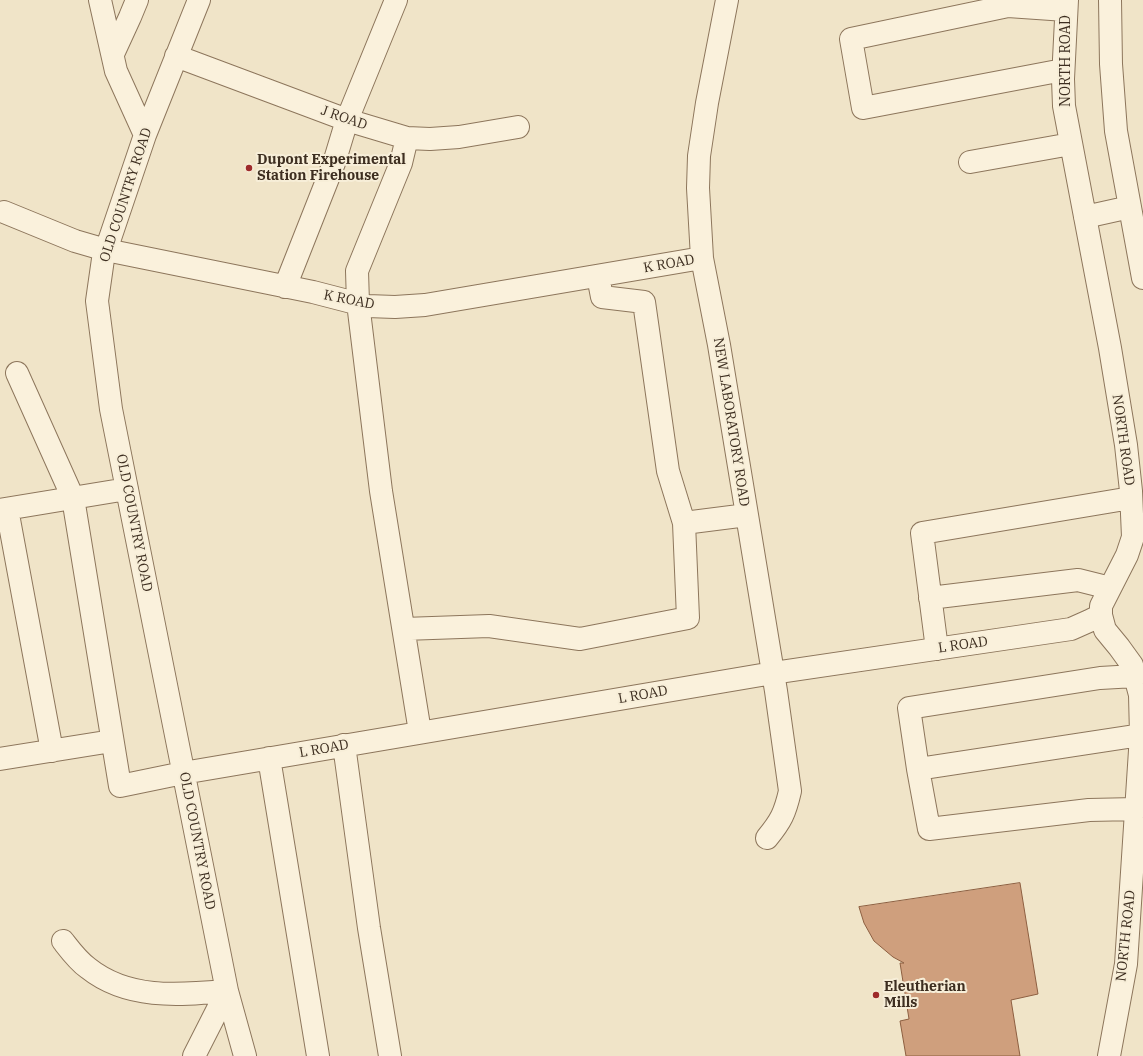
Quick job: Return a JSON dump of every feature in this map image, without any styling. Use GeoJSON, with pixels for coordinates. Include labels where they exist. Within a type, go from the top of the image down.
{"type":"FeatureCollection","features":[{"type":"Feature","properties":{"kind":"lane"},"geometry":{"type":"LineString","coordinates":[[100,0],[116,71],[145,135]]}},
{"type":"Feature","properties":{"kind":"lane"},"geometry":{"type":"LineString","coordinates":[[113,54],[137,0]]}},
{"type":"Feature","properties":{"kind":"lane","name":"OLD COUNTRY ROAD"},"geometry":{"type":"LineString","coordinates":[[199,0],[145,135],[106,250],[103,259],[97,301],[111,409],[227,990],[245,1056]]}},
{"type":"Feature","properties":{"kind":"lane"},"geometry":{"type":"LineString","coordinates":[[285,287],[334,163],[347,120],[396,0]]}},
{"type":"Feature","properties":{"kind":"lane","name":"NEW LABORATORY ROAD"},"geometry":{"type":"LineString","coordinates":[[728,0],[707,103],[699,156],[698,188],[702,258],[719,345],[790,791],[787,808],[779,824],[767,838]]}},
{"type":"Feature","properties":{"kind":"lane"},"geometry":{"type":"LineString","coordinates":[[1110,0],[1111,64],[1116,131],[1143,278]]}},
{"type":"Feature","properties":{"kind":"lane"},"geometry":{"type":"LineString","coordinates":[[1063,70],[863,108],[851,39],[1008,6],[1066,5]]}},
{"type":"Feature","properties":{"kind":"lane","name":"NORTH ROAD"},"geometry":{"type":"LineString","coordinates":[[1066,5],[1063,70],[1064,106],[1110,348],[1126,445],[1135,457],[1131,498],[1133,537],[1127,555],[1101,606],[1101,615],[1105,630],[1132,665],[1140,695],[1141,736],[1126,964],[1109,1056]]}},
{"type":"Feature","properties":{"kind":"lane","name":"J ROAD"},"geometry":{"type":"LineString","coordinates":[[176,56],[347,120],[407,138],[430,139],[459,137],[518,127]]}},
{"type":"Feature","properties":{"kind":"lane"},"geometry":{"type":"LineString","coordinates":[[407,138],[401,163],[356,271],[358,303],[381,491],[420,732]]}},
{"type":"Feature","properties":{"kind":"lane"},"geometry":{"type":"LineString","coordinates":[[970,162],[1071,144]]}},
{"type":"Feature","properties":{"kind":"lane"},"geometry":{"type":"LineString","coordinates":[[1085,217],[1130,207]]}},
{"type":"Feature","properties":{"kind":"lane","name":"K ROAD"},"geometry":{"type":"LineString","coordinates":[[4,212],[75,241],[106,250],[285,287],[367,306],[395,307],[426,305],[702,258]]}},
{"type":"Feature","properties":{"kind":"lane"},"geometry":{"type":"LineString","coordinates":[[404,629],[489,626],[580,639],[688,618],[684,523],[668,471],[644,302],[602,297],[598,276]]}},
{"type":"Feature","properties":{"kind":"lane"},"geometry":{"type":"LineString","coordinates":[[0,760],[112,741],[73,498],[16,373]]}},
{"type":"Feature","properties":{"kind":"lane"},"geometry":{"type":"LineString","coordinates":[[52,751],[3,510],[127,488]]}},
{"type":"Feature","properties":{"kind":"lane"},"geometry":{"type":"LineString","coordinates":[[937,649],[922,533],[1131,498]]}},
{"type":"Feature","properties":{"kind":"lane"},"geometry":{"type":"LineString","coordinates":[[684,523],[747,515]]}},
{"type":"Feature","properties":{"kind":"lane"},"geometry":{"type":"LineString","coordinates":[[930,598],[1078,580],[1110,588]]}},
{"type":"Feature","properties":{"kind":"lane","name":"L ROAD"},"geometry":{"type":"LineString","coordinates":[[112,741],[120,786],[268,758],[772,673],[1071,629],[1101,615]]}},
{"type":"Feature","properties":{"kind":"lane"},"geometry":{"type":"LineString","coordinates":[[1135,676],[1100,678],[909,708],[929,829],[1089,810],[1136,809]]}},
{"type":"Feature","properties":{"kind":"lane"},"geometry":{"type":"LineString","coordinates":[[918,769],[1141,736]]}},
{"type":"Feature","properties":{"kind":"lane"},"geometry":{"type":"LineString","coordinates":[[344,745],[368,928],[390,1056]]}},
{"type":"Feature","properties":{"kind":"lane"},"geometry":{"type":"LineString","coordinates":[[268,758],[318,1056]]}},
{"type":"Feature","properties":{"kind":"lane"},"geometry":{"type":"LineString","coordinates":[[63,941],[87,968],[122,987],[143,992],[163,994],[185,994],[227,990]]}},
{"type":"Feature","properties":{"kind":"lane"},"geometry":{"type":"LineString","coordinates":[[194,1056],[227,990]]}},
{"type":"Feature","properties":{"kind":"building"},"geometry":{"type":"Polygon","coordinates":[[[1020,883],[1038,994],[1011,1000],[1020,1056],[906,1056],[900,1021],[909,1019],[900,963],[904,963],[893,957],[874,941],[864,923],[859,907],[1020,883]]]}},
{"type":"Feature","properties":{"kind":"place","name":"Dupont Experimental Station Firehouse"},"geometry":{"type":"Point","coordinates":[249,168]}},
{"type":"Feature","properties":{"kind":"place","name":"Eleutherian Mills"},"geometry":{"type":"Point","coordinates":[876,995]}}]}
